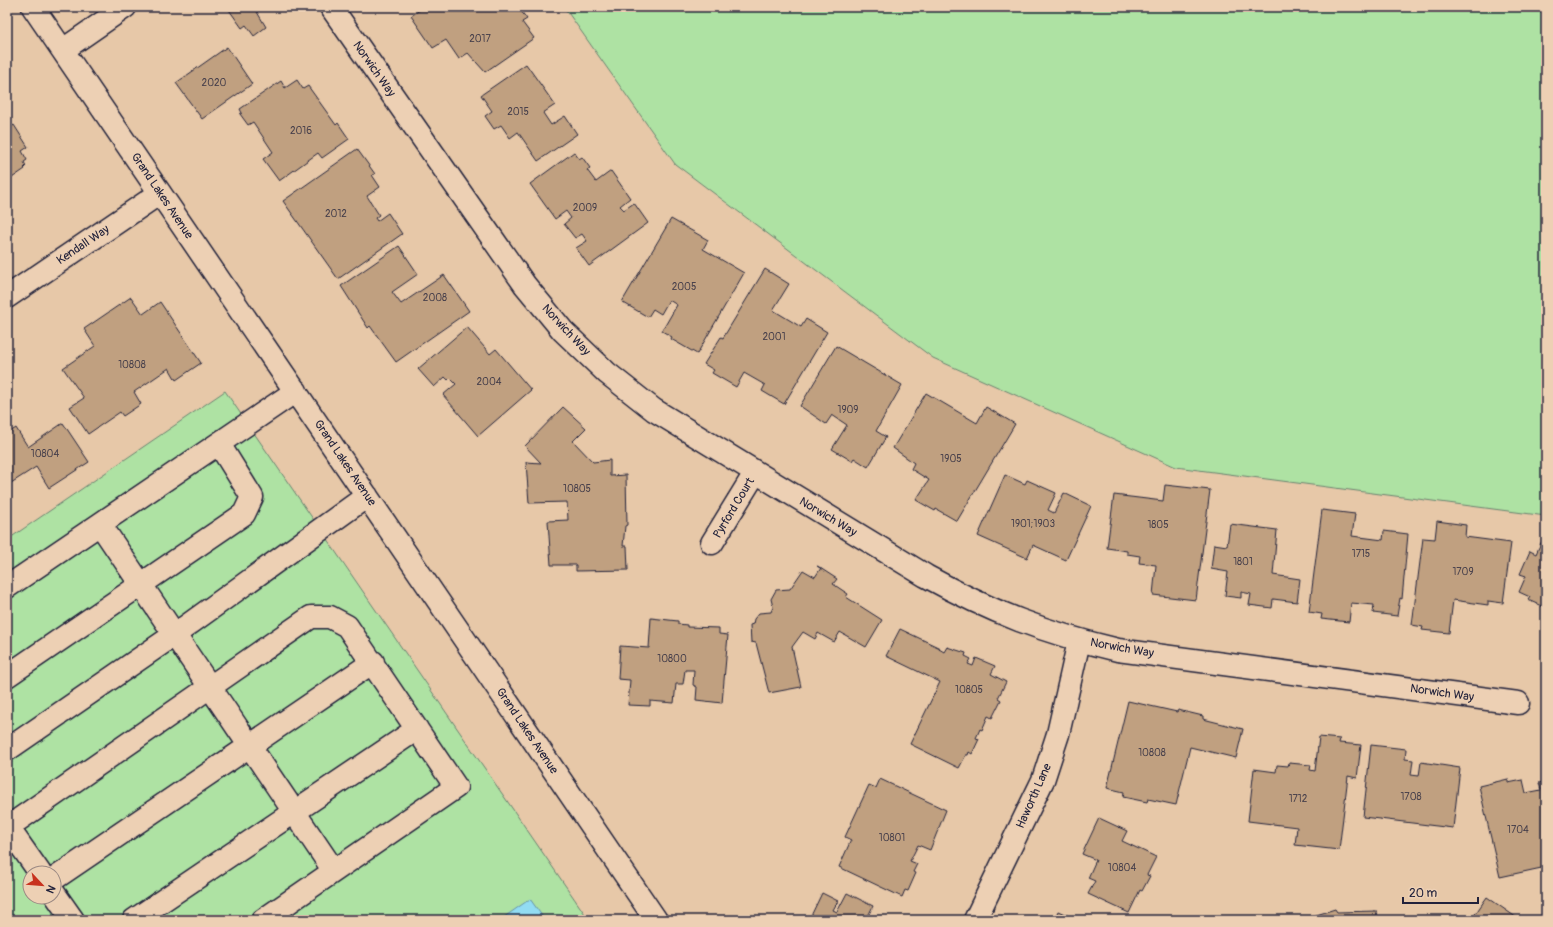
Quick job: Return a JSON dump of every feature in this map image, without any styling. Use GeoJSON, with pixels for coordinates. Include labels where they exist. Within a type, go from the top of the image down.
{"type":"FeatureCollection","features":[{"type":"Feature","properties":{"kind":"street","name":"Grand Lakes Avenue"},"geometry":{"type":"LineString","coordinates":[[33,7],[656,920]]}},
{"type":"Feature","properties":{"kind":"street"},"geometry":{"type":"LineString","coordinates":[[63,50],[125,7]]}},
{"type":"Feature","properties":{"kind":"street","name":"Norwich Way"},"geometry":{"type":"LineString","coordinates":[[331,7],[525,285],[564,331],[607,373],[654,410],[926,576],[970,600],[1025,624],[1079,641],[1118,650],[1518,703]]}},
{"type":"Feature","properties":{"kind":"street","name":"Kendall Way"},"geometry":{"type":"LineString","coordinates":[[7,297],[160,193]]}},
{"type":"Feature","properties":{"kind":"street"},"geometry":{"type":"LineString","coordinates":[[7,587],[296,391]]}},
{"type":"Feature","properties":{"kind":"street"},"geometry":{"type":"LineString","coordinates":[[7,676],[244,514],[252,497],[219,444]]}},
{"type":"Feature","properties":{"kind":"street","name":"Pyrford Court"},"geometry":{"type":"LineString","coordinates":[[712,543],[755,473]]}},
{"type":"Feature","properties":{"kind":"street"},"geometry":{"type":"LineString","coordinates":[[7,750],[174,635],[367,496]]}},
{"type":"Feature","properties":{"kind":"street"},"geometry":{"type":"LineString","coordinates":[[100,524],[174,635],[211,686],[334,871]]}},
{"type":"Feature","properties":{"kind":"street"},"geometry":{"type":"LineString","coordinates":[[35,865],[8,826],[311,617],[330,617],[348,626],[456,787],[263,920]]}},
{"type":"Feature","properties":{"kind":"street","name":"Haworth Lane"},"geometry":{"type":"LineString","coordinates":[[975,920],[1043,780],[1058,734],[1079,641]]}},
{"type":"Feature","properties":{"kind":"street"},"geometry":{"type":"LineString","coordinates":[[62,874],[373,662]]}},
{"type":"Feature","properties":{"kind":"street"},"geometry":{"type":"LineString","coordinates":[[134,920],[417,729]]}},
{"type":"Feature","properties":{"kind":"street"},"geometry":{"type":"LineString","coordinates":[[62,904],[73,920]]}},
{"type":"Feature","properties":{"kind":"green space"},"geometry":{"type":"Polygon","coordinates":[[[564,7],[1546,7],[1546,516],[1176,467],[933,358],[675,164],[564,7]]]}},
{"type":"Feature","properties":{"kind":"green space"},"geometry":{"type":"Polygon","coordinates":[[[225,391],[589,920],[7,920],[7,540],[225,391]]]}},
{"type":"Feature","properties":{"kind":"water"},"geometry":{"type":"Polygon","coordinates":[[[530,899],[545,920],[500,920],[530,899]]]}},
{"type":"Feature","properties":{"kind":"building"},"geometry":{"type":"Polygon","coordinates":[[[227,7],[254,7],[266,27],[254,36],[246,25],[242,28],[227,7]]]}},
{"type":"Feature","properties":{"kind":"building"},"geometry":{"type":"Polygon","coordinates":[[[424,7],[518,7],[527,19],[522,22],[534,38],[485,72],[468,53],[459,59],[446,40],[433,48],[411,16],[424,7]]]}},
{"type":"Feature","properties":{"kind":"building"},"geometry":{"type":"Polygon","coordinates":[[[227,47],[252,84],[202,119],[176,83],[227,47]]]}},
{"type":"Feature","properties":{"kind":"building"},"geometry":{"type":"Polygon","coordinates":[[[526,64],[555,105],[543,113],[551,125],[565,116],[577,134],[538,161],[518,132],[510,138],[501,125],[494,129],[485,116],[492,111],[481,95],[526,64]]]}},
{"type":"Feature","properties":{"kind":"building"},"geometry":{"type":"Polygon","coordinates":[[[297,80],[303,89],[308,86],[336,125],[338,123],[349,139],[322,158],[318,153],[279,181],[263,159],[273,152],[253,122],[248,125],[240,114],[242,113],[240,109],[281,81],[285,88],[297,80]]]}},
{"type":"Feature","properties":{"kind":"building"},"geometry":{"type":"Polygon","coordinates":[[[14,125],[28,147],[22,151],[27,160],[24,162],[26,166],[24,168],[25,169],[9,180],[7,176],[7,129],[14,125]]]}},
{"type":"Feature","properties":{"kind":"building"},"geometry":{"type":"Polygon","coordinates":[[[357,149],[375,174],[372,175],[380,187],[367,196],[379,215],[375,218],[377,221],[388,213],[402,234],[338,279],[283,201],[357,149]]]}},
{"type":"Feature","properties":{"kind":"building"},"geometry":{"type":"Polygon","coordinates":[[[574,152],[579,159],[582,157],[590,168],[587,170],[596,182],[611,171],[630,198],[620,206],[624,210],[634,203],[648,223],[589,266],[576,248],[587,241],[582,234],[575,238],[564,224],[571,218],[566,211],[555,219],[530,184],[574,152]]]}},
{"type":"Feature","properties":{"kind":"building"},"geometry":{"type":"Polygon","coordinates":[[[671,219],[708,240],[703,249],[744,273],[697,354],[671,339],[672,337],[662,331],[677,305],[669,300],[661,314],[653,309],[648,317],[622,302],[671,219]]]}},
{"type":"Feature","properties":{"kind":"building"},"geometry":{"type":"Polygon","coordinates":[[[399,246],[418,274],[392,292],[401,304],[444,275],[469,311],[396,362],[370,326],[368,328],[341,286],[399,246]]]}},
{"type":"Feature","properties":{"kind":"building"},"geometry":{"type":"Polygon","coordinates":[[[765,269],[789,284],[773,310],[801,327],[806,319],[827,332],[784,404],[762,391],[765,385],[744,373],[736,387],[712,373],[714,370],[704,364],[721,337],[723,338],[765,269]]]}},
{"type":"Feature","properties":{"kind":"building"},"geometry":{"type":"Polygon","coordinates":[[[131,297],[143,314],[160,302],[201,363],[176,380],[169,368],[134,392],[141,404],[123,416],[120,412],[88,434],[70,407],[84,398],[63,368],[95,346],[84,329],[131,297]]]}},
{"type":"Feature","properties":{"kind":"building"},"geometry":{"type":"Polygon","coordinates":[[[467,327],[490,354],[496,349],[531,390],[478,436],[443,395],[456,384],[450,378],[448,380],[445,377],[434,387],[418,369],[467,327]]]}},
{"type":"Feature","properties":{"kind":"building"},"geometry":{"type":"Polygon","coordinates":[[[836,346],[902,385],[876,431],[886,437],[868,467],[854,458],[852,461],[832,449],[847,425],[832,415],[826,424],[800,406],[836,346]]]}},
{"type":"Feature","properties":{"kind":"building"},"geometry":{"type":"Polygon","coordinates":[[[926,393],[977,423],[986,407],[1015,424],[957,521],[916,500],[929,480],[911,469],[914,463],[893,448],[926,393]]]}},
{"type":"Feature","properties":{"kind":"building"},"geometry":{"type":"Polygon","coordinates":[[[563,407],[586,428],[573,441],[593,462],[610,460],[610,476],[626,475],[627,525],[625,526],[623,546],[627,546],[628,570],[576,571],[576,565],[551,565],[548,521],[568,520],[567,502],[529,503],[526,462],[541,463],[525,446],[563,407]]]}},
{"type":"Feature","properties":{"kind":"building"},"geometry":{"type":"Polygon","coordinates":[[[63,423],[89,462],[49,488],[36,467],[11,483],[7,478],[7,434],[16,428],[28,447],[63,423]]]}},
{"type":"Feature","properties":{"kind":"building"},"geometry":{"type":"Polygon","coordinates":[[[1005,475],[1025,484],[1027,480],[1056,493],[1048,510],[1054,513],[1064,493],[1091,506],[1066,560],[1033,545],[1027,558],[978,536],[1005,475]]]}},
{"type":"Feature","properties":{"kind":"building"},"geometry":{"type":"Polygon","coordinates":[[[1165,485],[1210,490],[1196,600],[1153,595],[1156,565],[1139,563],[1140,556],[1127,554],[1127,551],[1107,548],[1114,495],[1163,501],[1165,485]]]}},
{"type":"Feature","properties":{"kind":"building"},"geometry":{"type":"Polygon","coordinates":[[[1322,510],[1355,514],[1352,536],[1383,540],[1384,531],[1408,534],[1402,599],[1400,598],[1397,616],[1373,613],[1374,605],[1351,603],[1349,622],[1321,619],[1322,614],[1309,612],[1322,510]]]}},
{"type":"Feature","properties":{"kind":"building"},"geometry":{"type":"Polygon","coordinates":[[[1437,521],[1466,525],[1465,537],[1511,543],[1503,603],[1488,601],[1488,605],[1453,600],[1449,633],[1422,630],[1423,627],[1412,625],[1423,538],[1435,539],[1437,521]]]}},
{"type":"Feature","properties":{"kind":"building"},"geometry":{"type":"Polygon","coordinates":[[[1230,524],[1277,530],[1273,575],[1300,579],[1297,602],[1273,599],[1272,608],[1249,605],[1251,594],[1241,592],[1241,598],[1225,596],[1228,572],[1211,569],[1214,544],[1227,546],[1230,524]]]}},
{"type":"Feature","properties":{"kind":"building"},"geometry":{"type":"Polygon","coordinates":[[[1544,536],[1546,537],[1546,608],[1528,600],[1530,597],[1519,592],[1526,576],[1520,574],[1530,551],[1536,554],[1544,536]]]}},
{"type":"Feature","properties":{"kind":"building"},"geometry":{"type":"Polygon","coordinates":[[[821,568],[837,579],[833,584],[848,594],[846,597],[882,620],[866,647],[840,632],[834,642],[818,633],[815,639],[803,632],[792,647],[801,687],[769,693],[756,643],[751,642],[750,625],[753,624],[754,619],[759,613],[771,612],[773,607],[771,599],[776,590],[790,589],[803,570],[815,577],[821,568]]]}},
{"type":"Feature","properties":{"kind":"building"},"geometry":{"type":"Polygon","coordinates":[[[651,618],[678,621],[678,624],[687,625],[687,627],[719,628],[719,634],[728,635],[722,703],[696,700],[697,687],[693,685],[694,670],[685,670],[683,684],[676,684],[674,703],[650,701],[650,706],[628,705],[630,680],[618,679],[620,646],[649,648],[651,618]]]}},
{"type":"Feature","properties":{"kind":"building"},"geometry":{"type":"Polygon","coordinates":[[[900,629],[940,648],[939,649],[944,652],[947,647],[966,653],[965,656],[971,659],[968,664],[973,666],[976,658],[995,666],[991,674],[1006,682],[998,698],[1001,700],[992,718],[988,716],[982,730],[980,729],[976,738],[979,739],[972,754],[969,752],[968,755],[966,755],[959,768],[910,744],[940,682],[886,656],[900,629]]]}},
{"type":"Feature","properties":{"kind":"building"},"geometry":{"type":"Polygon","coordinates":[[[1128,701],[1203,716],[1203,719],[1243,729],[1236,758],[1190,747],[1176,805],[1148,799],[1147,802],[1123,797],[1124,792],[1107,788],[1128,701]]]}},
{"type":"Feature","properties":{"kind":"building"},"geometry":{"type":"Polygon","coordinates":[[[1319,737],[1340,739],[1339,743],[1361,745],[1357,778],[1348,776],[1339,850],[1295,845],[1297,827],[1248,821],[1254,769],[1276,772],[1277,765],[1288,766],[1289,763],[1311,765],[1310,770],[1315,771],[1319,737]]]}},
{"type":"Feature","properties":{"kind":"building"},"geometry":{"type":"Polygon","coordinates":[[[1371,745],[1406,749],[1405,759],[1413,760],[1411,775],[1419,776],[1421,762],[1460,768],[1453,828],[1363,817],[1371,745]]]}},
{"type":"Feature","properties":{"kind":"building"},"geometry":{"type":"Polygon","coordinates":[[[880,779],[946,810],[930,850],[918,845],[910,861],[917,864],[913,872],[916,873],[908,891],[905,890],[902,897],[839,867],[851,840],[845,837],[869,785],[876,788],[880,779]]]}},
{"type":"Feature","properties":{"kind":"building"},"geometry":{"type":"Polygon","coordinates":[[[1508,779],[1508,783],[1523,780],[1526,793],[1541,790],[1539,783],[1546,781],[1546,867],[1500,877],[1479,786],[1508,779]]]}},
{"type":"Feature","properties":{"kind":"building"},"geometry":{"type":"Polygon","coordinates":[[[1099,818],[1127,831],[1122,841],[1156,857],[1147,875],[1150,876],[1142,891],[1140,890],[1129,913],[1088,894],[1095,881],[1088,878],[1096,860],[1082,854],[1099,818]]]}},
{"type":"Feature","properties":{"kind":"building"},"geometry":{"type":"Polygon","coordinates":[[[822,893],[838,901],[833,910],[837,912],[847,893],[873,906],[866,920],[809,920],[822,893]]]}},
{"type":"Feature","properties":{"kind":"building"},"geometry":{"type":"Polygon","coordinates":[[[1487,897],[1517,918],[1515,920],[1471,920],[1487,897]]]}},
{"type":"Feature","properties":{"kind":"building"},"geometry":{"type":"Polygon","coordinates":[[[1335,909],[1337,912],[1377,911],[1377,920],[1301,920],[1335,909]]]}},
{"type":"Feature","properties":{"kind":"building"},"geometry":{"type":"Polygon","coordinates":[[[1058,911],[1078,920],[1054,920],[1058,911]]]}}]}
